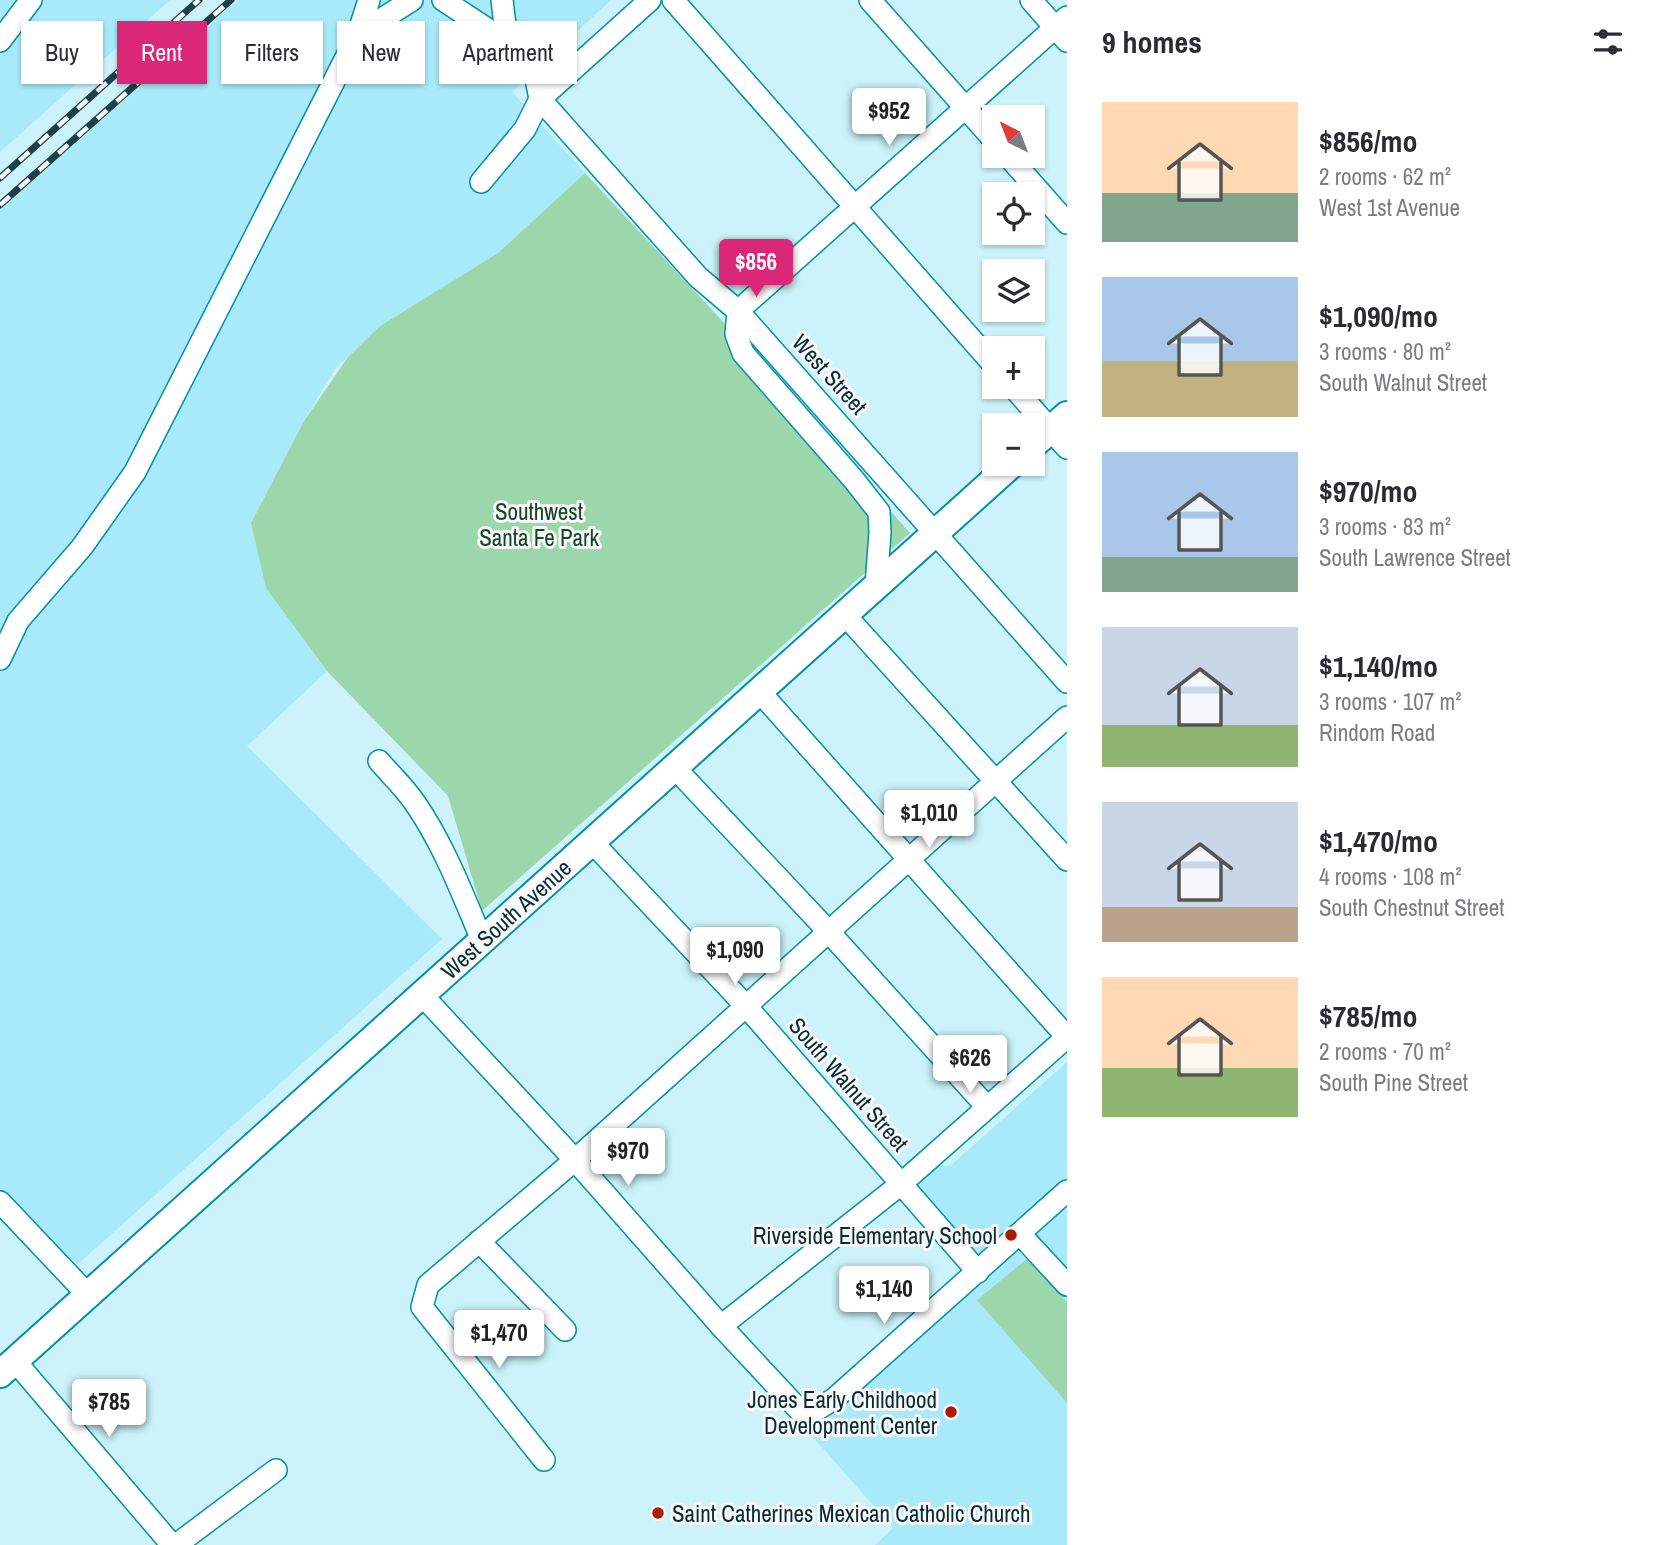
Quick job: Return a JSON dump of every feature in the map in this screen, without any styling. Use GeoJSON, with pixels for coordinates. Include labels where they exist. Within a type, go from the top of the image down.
{"type":"FeatureCollection","features":[{"type":"Feature","properties":{"kind":"main road","name":"West South Avenue"},"geometry":{"type":"LineString","coordinates":[[7,1368],[999,476]]}},
{"type":"Feature","properties":{"kind":"street"},"geometry":{"type":"LineString","coordinates":[[0,41],[31,0]]}},
{"type":"Feature","properties":{"kind":"street"},"geometry":{"type":"LineString","coordinates":[[362,21],[369,0]]}},
{"type":"Feature","properties":{"kind":"street"},"geometry":{"type":"LineString","coordinates":[[379,21],[412,0]]}},
{"type":"Feature","properties":{"kind":"street","name":"West Street"},"geometry":{"type":"LineString","coordinates":[[443,0],[475,21]]}},
{"type":"Feature","properties":{"kind":"street"},"geometry":{"type":"LineString","coordinates":[[502,0],[504,21]]}},
{"type":"Feature","properties":{"kind":"street"},"geometry":{"type":"LineString","coordinates":[[481,182],[525,128],[540,99],[650,0]]}},
{"type":"Feature","properties":{"kind":"street"},"geometry":{"type":"LineString","coordinates":[[673,0],[982,352]]}},
{"type":"Feature","properties":{"kind":"street"},"geometry":{"type":"LineString","coordinates":[[870,0],[982,126]]}},
{"type":"Feature","properties":{"kind":"street"},"geometry":{"type":"LineString","coordinates":[[876,586],[879,512],[743,354],[736,334],[738,311],[966,108],[1063,29],[1031,0]]}},
{"type":"Feature","properties":{"kind":"street"},"geometry":{"type":"LineString","coordinates":[[0,659],[18,621],[82,547],[135,472],[337,75]]}},
{"type":"Feature","properties":{"kind":"street","name":"West Street"},"geometry":{"type":"LineString","coordinates":[[537,84],[540,99],[698,277],[738,311],[1067,682]]}},
{"type":"Feature","properties":{"kind":"street"},"geometry":{"type":"LineString","coordinates":[[1019,168],[1067,223]]}},
{"type":"Feature","properties":{"kind":"street"},"geometry":{"type":"LineString","coordinates":[[1023,399],[1054,435]]}},
{"type":"Feature","properties":{"kind":"street"},"geometry":{"type":"LineString","coordinates":[[845,614],[1067,860]]}},
{"type":"Feature","properties":{"kind":"street"},"geometry":{"type":"LineString","coordinates":[[721,1326],[901,1184],[1067,1037],[759,691]]}},
{"type":"Feature","properties":{"kind":"street"},"geometry":{"type":"LineString","coordinates":[[544,1460],[422,1307],[429,1285],[575,1160],[1067,717]]}},
{"type":"Feature","properties":{"kind":"street"},"geometry":{"type":"LineString","coordinates":[[379,761],[414,801],[431,828],[449,861],[482,940]]}},
{"type":"Feature","properties":{"kind":"street"},"geometry":{"type":"LineString","coordinates":[[674,767],[829,932],[987,1107]]}},
{"type":"Feature","properties":{"kind":"street","name":"South Walnut Street"},"geometry":{"type":"LineString","coordinates":[[592,842],[746,1006],[978,1272]]}},
{"type":"Feature","properties":{"kind":"street"},"geometry":{"type":"LineString","coordinates":[[422,995],[575,1160],[721,1326],[802,1413],[811,1413],[834,1399],[1067,1191]]}},
{"type":"Feature","properties":{"kind":"street"},"geometry":{"type":"LineString","coordinates":[[0,1202],[89,1295]]}},
{"type":"Feature","properties":{"kind":"street"},"geometry":{"type":"LineString","coordinates":[[1020,1234],[1067,1285]]}},
{"type":"Feature","properties":{"kind":"street"},"geometry":{"type":"LineString","coordinates":[[479,1241],[565,1330]]}},
{"type":"Feature","properties":{"kind":"street"},"geometry":{"type":"LineString","coordinates":[[7,1368],[174,1545],[276,1470]]}},
{"type":"Feature","properties":{"kind":"shaded area"},"geometry":{"type":"Polygon","coordinates":[[[0,0],[170,0],[147,21],[117,21],[117,47],[103,60],[103,21],[21,21],[21,84],[76,84],[0,152],[0,0]]]}},
{"type":"Feature","properties":{"kind":"shaded area"},"geometry":{"type":"Polygon","coordinates":[[[238,0],[611,0],[577,32],[577,21],[439,21],[439,84],[521,84],[512,92],[585,173],[498,253],[380,326],[335,369],[304,421],[251,523],[266,588],[327,671],[247,746],[442,939],[78,1264],[0,1216],[0,210],[143,84],[207,84],[207,27],[238,0]]]}},
{"type":"Feature","properties":{"kind":"shaded area","name":"Jones Early Childhood Development Center"},"geometry":{"type":"Polygon","coordinates":[[[1067,1062],[1067,1545],[875,1545],[893,1528],[806,1429],[825,1421],[988,1274],[918,1192],[918,1187],[939,1165],[950,1166],[1067,1062]]]}},
{"type":"Feature","properties":{"kind":"green space","name":"Southwest Santa Fe Park"},"geometry":{"type":"Polygon","coordinates":[[[585,173],[725,324],[910,533],[482,911],[448,796],[327,671],[266,588],[251,523],[304,421],[348,357],[380,326],[498,253],[585,173]]]}},
{"type":"Feature","properties":{"kind":"green space"},"geometry":{"type":"Polygon","coordinates":[[[1028,1258],[1067,1302],[1067,1403],[977,1300],[1028,1258]]]}},
{"type":"Feature","properties":{"kind":"railway"},"geometry":{"type":"LineString","coordinates":[[0,178],[199,0]]}},
{"type":"Feature","properties":{"kind":"railway"},"geometry":{"type":"LineString","coordinates":[[0,205],[231,0]]}},
{"type":"Feature","properties":{"kind":"place","name":"Riverside Elementary School"},"geometry":{"type":"Point","coordinates":[1011,1235]}},
{"type":"Feature","properties":{"kind":"place","name":"Jones Early Childhood Development Center"},"geometry":{"type":"Point","coordinates":[951,1412]}},
{"type":"Feature","properties":{"kind":"place","name":"Saint Catherines Mexican Catholic Church"},"geometry":{"type":"Point","coordinates":[658,1513]}}]}
